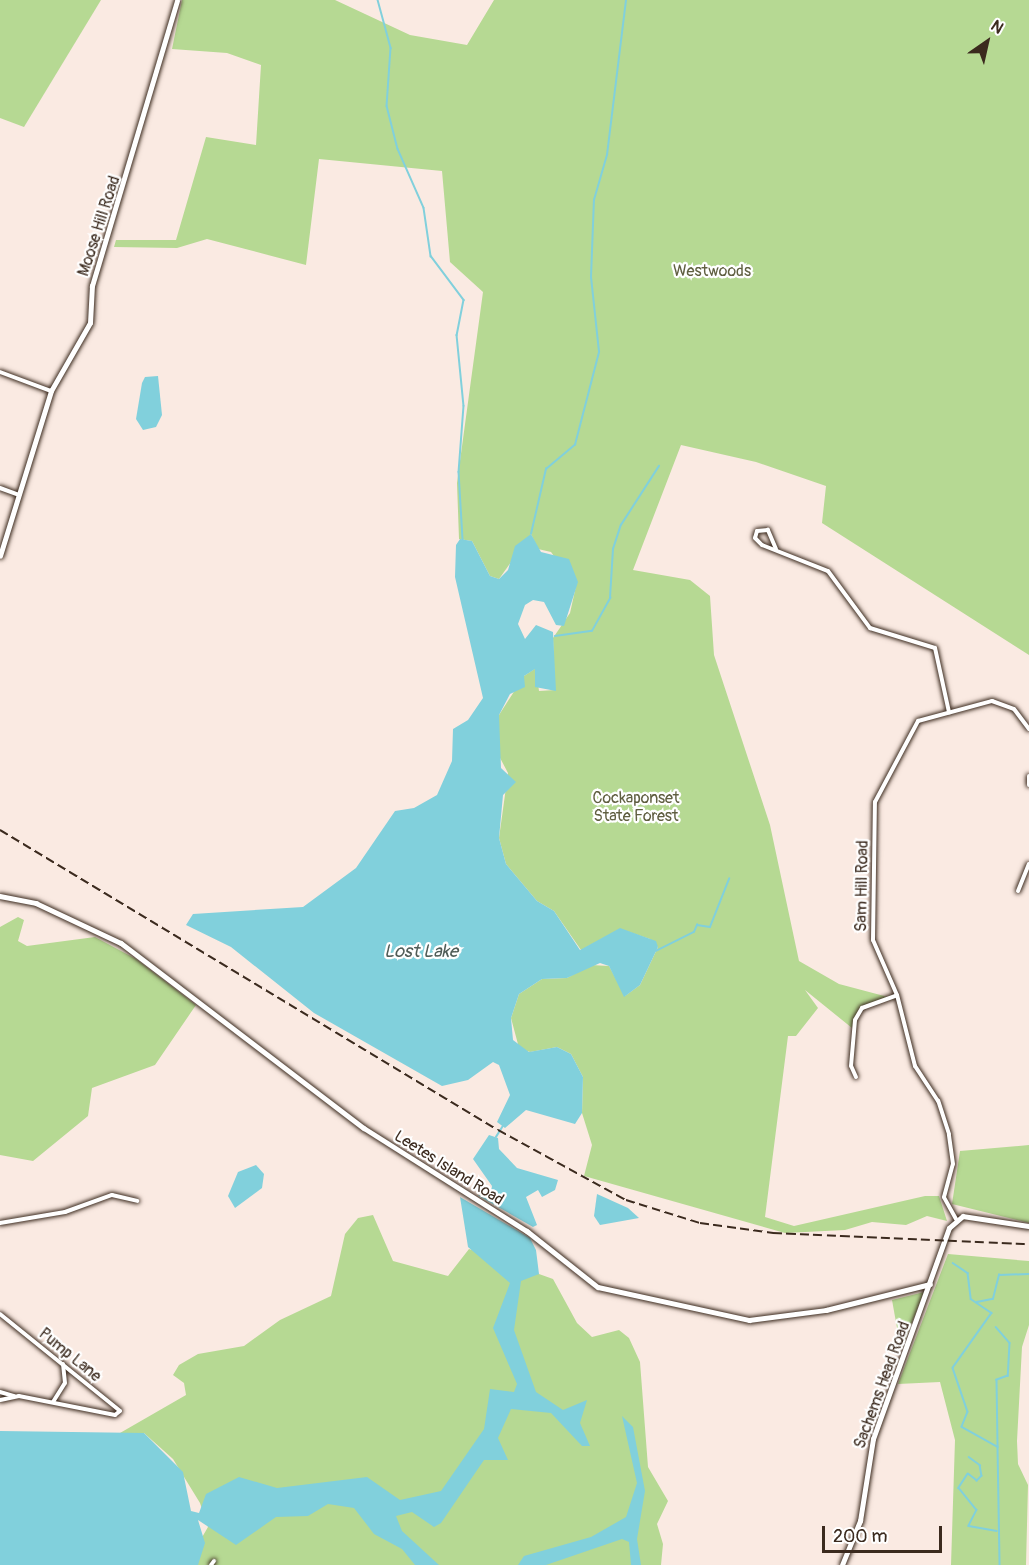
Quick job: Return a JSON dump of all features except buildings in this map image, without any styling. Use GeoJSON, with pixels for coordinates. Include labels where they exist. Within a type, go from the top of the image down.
{"type":"FeatureCollection","features":[{"type":"Feature","properties":{"kind":"main road","name":"Moose Hill Road"},"geometry":{"type":"LineString","coordinates":[[0,556],[51,391],[90,323],[92,285],[177,0]]}},
{"type":"Feature","properties":{"kind":"main road","name":"Leetes Island Road"},"geometry":{"type":"LineString","coordinates":[[0,896],[36,903],[121,943],[364,1128],[526,1231],[598,1287],[748,1320],[836,1308],[930,1284]]}},
{"type":"Feature","properties":{"kind":"main road","name":"Sachems Head Road"},"geometry":{"type":"LineString","coordinates":[[842,1565],[860,1521],[875,1432],[956,1219]]}},
{"type":"Feature","properties":{"kind":"main road"},"geometry":{"type":"LineString","coordinates":[[956,1219],[1029,1226]]}},
{"type":"Feature","properties":{"kind":"street"},"geometry":{"type":"LineString","coordinates":[[0,372],[51,391]]}},
{"type":"Feature","properties":{"kind":"street"},"geometry":{"type":"LineString","coordinates":[[0,488],[19,495]]}},
{"type":"Feature","properties":{"kind":"street"},"geometry":{"type":"LineString","coordinates":[[776,549],[769,531],[759,530],[758,542],[828,571],[870,628],[935,648],[949,712]]}},
{"type":"Feature","properties":{"kind":"street","name":"Sam Hill Road"},"geometry":{"type":"LineString","coordinates":[[956,1219],[944,1197],[953,1164],[949,1134],[938,1101],[915,1066],[897,995],[873,936],[875,802],[894,774],[913,726],[949,712],[1001,702],[1029,729]]}},
{"type":"Feature","properties":{"kind":"street"},"geometry":{"type":"LineString","coordinates":[[1029,776],[1029,784]]}},
{"type":"Feature","properties":{"kind":"street"},"geometry":{"type":"LineString","coordinates":[[1018,891],[1029,864]]}},
{"type":"Feature","properties":{"kind":"street"},"geometry":{"type":"LineString","coordinates":[[856,1077],[851,1066],[855,1020],[862,1008],[897,995]]}},
{"type":"Feature","properties":{"kind":"street"},"geometry":{"type":"LineString","coordinates":[[0,1223],[65,1212],[112,1195],[137,1201]]}},
{"type":"Feature","properties":{"kind":"street","name":"Pump Lane"},"geometry":{"type":"LineString","coordinates":[[0,1314],[120,1411],[115,1415],[53,1402]]}},
{"type":"Feature","properties":{"kind":"street"},"geometry":{"type":"LineString","coordinates":[[0,1392],[53,1402],[64,1383],[63,1364]]}},
{"type":"Feature","properties":{"kind":"street"},"geometry":{"type":"LineString","coordinates":[[0,1400],[15,1396]]}},
{"type":"Feature","properties":{"kind":"green space"},"geometry":{"type":"Polygon","coordinates":[[[0,0],[101,0],[24,127],[0,118],[0,0]]]}},
{"type":"Feature","properties":{"kind":"green space","name":"Cockaponset State Forest"},"geometry":{"type":"Polygon","coordinates":[[[182,0],[335,0],[410,35],[467,45],[494,0],[1029,0],[1029,655],[822,523],[826,486],[756,462],[681,445],[633,570],[690,580],[710,596],[714,655],[770,825],[799,961],[839,984],[888,997],[861,1008],[852,1028],[805,990],[818,1008],[796,1036],[788,1036],[765,1217],[794,1226],[925,1196],[939,1196],[947,1221],[927,1216],[906,1225],[872,1222],[845,1230],[785,1233],[584,1176],[592,1145],[582,1113],[583,1077],[571,1054],[557,1047],[530,1052],[519,1048],[511,1018],[519,994],[542,979],[567,978],[591,965],[609,966],[625,996],[640,985],[658,947],[650,939],[620,929],[581,950],[554,911],[537,901],[506,864],[499,838],[508,773],[498,754],[499,715],[524,676],[536,668],[539,691],[555,690],[553,638],[570,613],[576,586],[551,552],[538,549],[531,534],[499,579],[490,576],[472,541],[459,539],[457,483],[483,292],[450,262],[442,171],[319,159],[306,265],[207,239],[177,248],[114,247],[116,240],[176,240],[206,137],[256,145],[261,65],[227,53],[172,49],[182,0]]]}},
{"type":"Feature","properties":{"kind":"green space"},"geometry":{"type":"Polygon","coordinates":[[[18,917],[24,920],[18,941],[27,946],[95,937],[136,959],[196,1005],[155,1065],[92,1088],[88,1116],[33,1161],[0,1155],[0,927],[18,917]]]}},
{"type":"Feature","properties":{"kind":"green space"},"geometry":{"type":"Polygon","coordinates":[[[1029,1145],[1029,1223],[952,1204],[960,1151],[1029,1145]]]}},
{"type":"Feature","properties":{"kind":"green space"},"geometry":{"type":"Polygon","coordinates":[[[373,1215],[393,1261],[448,1276],[469,1249],[553,1279],[577,1323],[592,1337],[619,1330],[629,1338],[640,1362],[648,1467],[668,1501],[657,1524],[663,1544],[661,1565],[186,1565],[208,1527],[200,1503],[173,1459],[144,1433],[120,1433],[186,1395],[184,1383],[173,1375],[179,1365],[198,1354],[244,1346],[280,1320],[331,1296],[345,1234],[358,1218],[373,1215]]]}},
{"type":"Feature","properties":{"kind":"green space"},"geometry":{"type":"Polygon","coordinates":[[[948,1254],[1029,1261],[1029,1325],[1022,1347],[1017,1441],[1018,1464],[1028,1485],[1026,1565],[951,1565],[955,1440],[940,1382],[898,1384],[948,1254]]]}},
{"type":"Feature","properties":{"kind":"green space"},"geometry":{"type":"Polygon","coordinates":[[[924,1292],[901,1350],[892,1300],[924,1292]]]}},
{"type":"Feature","properties":{"kind":"water"},"geometry":{"type":"Polygon","coordinates":[[[158,376],[162,415],[156,427],[143,430],[136,419],[142,383],[145,377],[158,376]]]}},
{"type":"Feature","properties":{"kind":"water","name":"Lost Lake"},"geometry":{"type":"Polygon","coordinates":[[[531,534],[541,552],[569,559],[578,582],[564,626],[556,625],[544,602],[533,600],[525,605],[518,624],[525,639],[536,625],[553,632],[556,691],[535,687],[535,669],[524,676],[525,687],[510,694],[499,715],[501,768],[516,782],[503,795],[499,838],[506,864],[537,901],[554,911],[580,950],[620,928],[656,941],[658,947],[640,985],[624,997],[609,966],[600,963],[567,978],[542,979],[519,994],[511,1018],[513,1040],[529,1052],[557,1047],[571,1054],[583,1077],[582,1113],[575,1124],[526,1110],[505,1128],[497,1122],[510,1095],[499,1065],[493,1062],[468,1080],[442,1086],[314,1013],[231,947],[186,925],[193,914],[303,907],[356,868],[395,811],[414,808],[437,795],[452,761],[453,729],[468,720],[483,698],[455,577],[456,545],[460,539],[472,541],[490,576],[499,579],[508,570],[515,546],[531,534]]]}},
{"type":"Feature","properties":{"kind":"water"},"geometry":{"type":"Polygon","coordinates":[[[489,1135],[498,1138],[499,1149],[517,1168],[558,1180],[555,1190],[542,1197],[538,1190],[526,1197],[537,1225],[533,1227],[477,1195],[490,1197],[492,1186],[473,1159],[489,1135]]]}},
{"type":"Feature","properties":{"kind":"water"},"geometry":{"type":"Polygon","coordinates":[[[256,1165],[264,1174],[262,1188],[235,1208],[228,1196],[238,1172],[256,1165]]]}},
{"type":"Feature","properties":{"kind":"water"},"geometry":{"type":"Polygon","coordinates":[[[597,1194],[628,1208],[639,1218],[600,1225],[594,1216],[597,1194]]]}},
{"type":"Feature","properties":{"kind":"water"},"geometry":{"type":"Polygon","coordinates":[[[460,1197],[530,1238],[536,1250],[539,1274],[521,1281],[514,1330],[536,1392],[563,1410],[587,1400],[580,1423],[590,1446],[582,1446],[551,1413],[511,1409],[498,1438],[508,1460],[484,1460],[441,1523],[434,1527],[412,1512],[396,1516],[402,1531],[439,1565],[415,1565],[402,1549],[374,1534],[354,1508],[328,1504],[308,1516],[276,1517],[236,1545],[198,1520],[205,1543],[198,1565],[0,1565],[0,1431],[144,1433],[183,1472],[191,1511],[199,1513],[206,1494],[239,1477],[277,1488],[367,1477],[400,1500],[441,1491],[484,1429],[490,1389],[514,1392],[517,1384],[493,1328],[510,1283],[468,1247],[460,1197]]]}},
{"type":"Feature","properties":{"kind":"water"},"geometry":{"type":"Polygon","coordinates":[[[622,1416],[633,1427],[645,1491],[637,1539],[641,1565],[631,1565],[629,1542],[622,1539],[546,1565],[518,1565],[524,1556],[591,1537],[626,1517],[637,1483],[622,1416]]]}},
{"type":"Feature","properties":{"kind":"waterway"},"geometry":{"type":"LineString","coordinates":[[378,0],[391,48],[387,106],[398,149],[424,208],[431,256],[464,300],[457,335],[464,406],[459,472],[463,540]]}},
{"type":"Feature","properties":{"kind":"waterway"},"geometry":{"type":"LineString","coordinates":[[531,534],[546,469],[575,445],[599,352],[591,277],[594,200],[607,155],[626,0]]}},
{"type":"Feature","properties":{"kind":"waterway"},"geometry":{"type":"LineString","coordinates":[[555,636],[592,631],[610,598],[613,549],[621,525],[659,466]]}},
{"type":"Feature","properties":{"kind":"waterway"},"geometry":{"type":"LineString","coordinates":[[656,951],[694,932],[697,925],[710,927],[729,879]]}},
{"type":"Feature","properties":{"kind":"waterway"},"geometry":{"type":"LineString","coordinates":[[496,1137],[503,1126]]}},
{"type":"Feature","properties":{"kind":"waterway"},"geometry":{"type":"LineString","coordinates":[[953,1263],[968,1273],[971,1299],[992,1313],[953,1368],[968,1412],[962,1427],[998,1447],[1000,1565]]}},
{"type":"Feature","properties":{"kind":"waterway"},"geometry":{"type":"LineString","coordinates":[[977,1302],[993,1299],[999,1275],[1029,1274]]}},
{"type":"Feature","properties":{"kind":"waterway"},"geometry":{"type":"LineString","coordinates":[[996,1327],[1010,1343],[1008,1376],[997,1380],[998,1446]]}},
{"type":"Feature","properties":{"kind":"waterway"},"geometry":{"type":"LineString","coordinates":[[969,1457],[980,1465],[982,1476],[977,1481],[968,1474],[959,1488],[977,1510],[969,1526],[997,1531]]}},
{"type":"Feature","properties":{"kind":"railway"},"geometry":{"type":"LineString","coordinates":[[0,830],[498,1130],[626,1200],[700,1223],[773,1233],[1029,1244]]}},
{"type":"Feature","properties":{"kind":"park label","name":"Westwoods"},"geometry":{"type":"Point","coordinates":[712,271]}}]}
